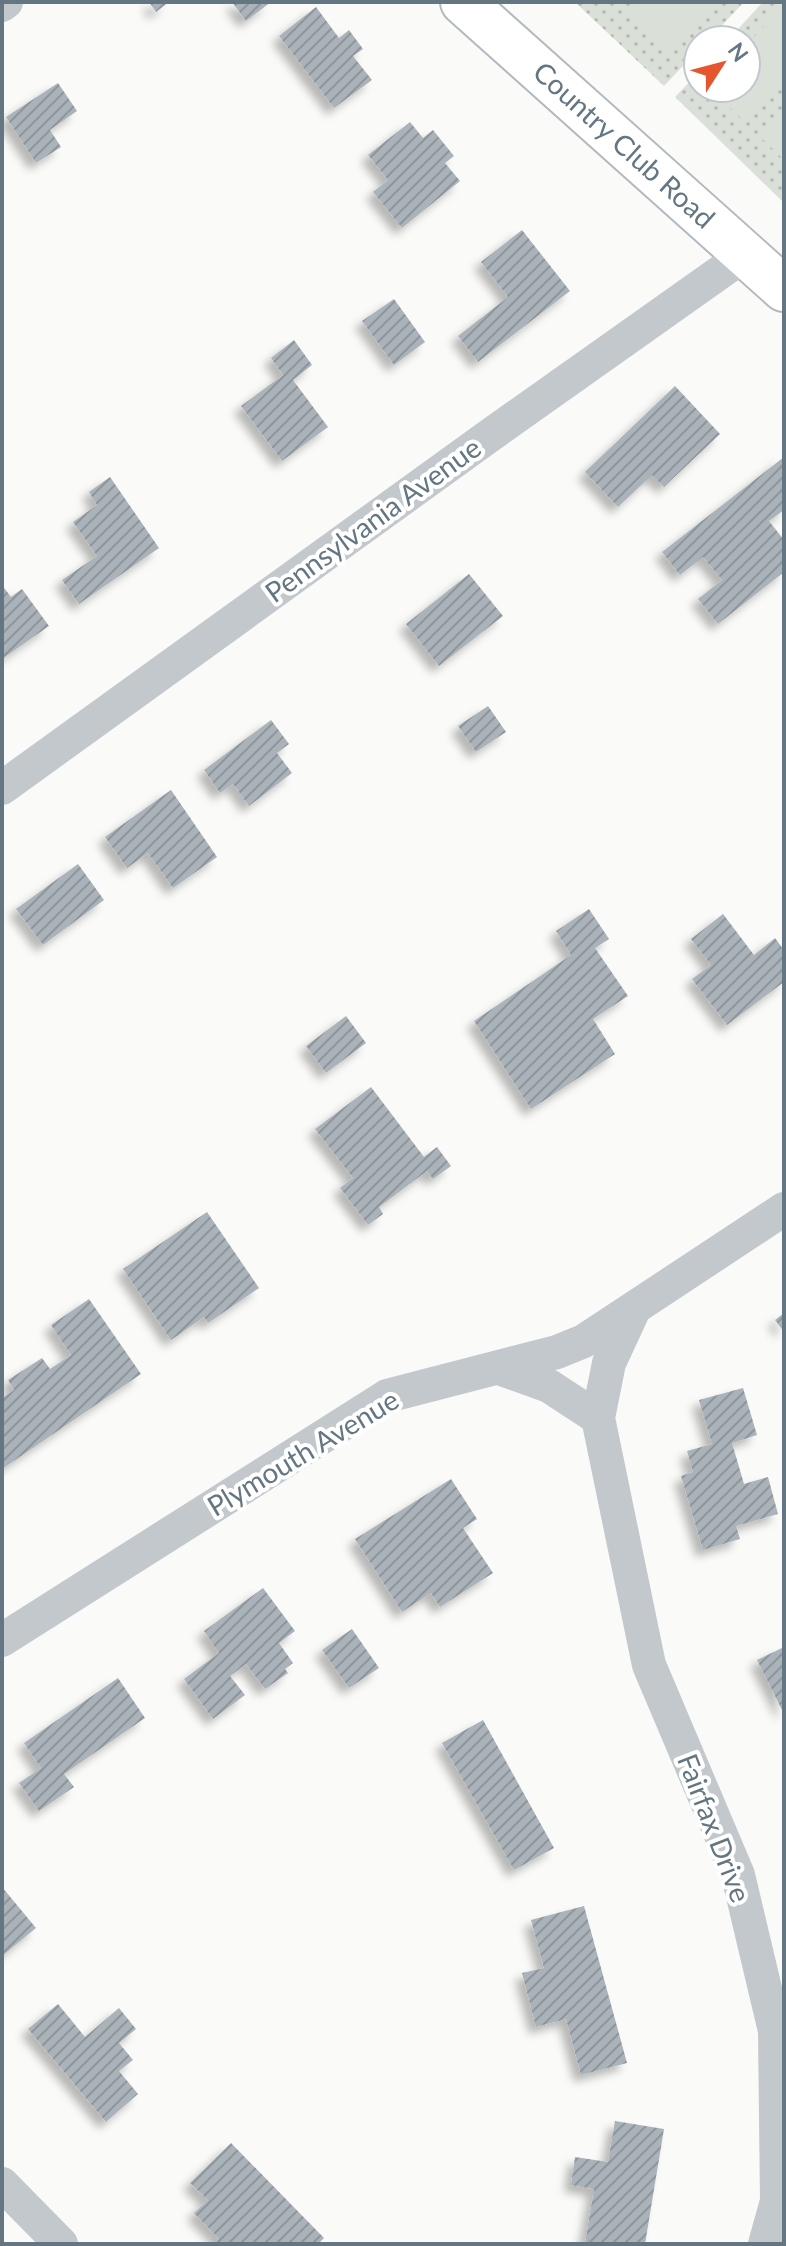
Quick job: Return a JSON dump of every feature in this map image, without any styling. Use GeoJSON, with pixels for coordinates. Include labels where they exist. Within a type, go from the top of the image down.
{"type":"FeatureCollection","features":[{"type":"Feature","properties":{"kind":"main road","name":"Country Club Road"},"geometry":{"type":"LineString","coordinates":[[463,2],[784,289]]}},
{"type":"Feature","properties":{"kind":"street","name":"Pennsylvania Avenue"},"geometry":{"type":"LineString","coordinates":[[2,788],[746,254]]}},
{"type":"Feature","properties":{"kind":"street","name":"Plymouth Avenue"},"geometry":{"type":"LineString","coordinates":[[2,1640],[387,1396],[557,1352],[584,1341],[784,1209]]}},
{"type":"Feature","properties":{"kind":"street","name":"Fairfax Drive"},"geometry":{"type":"LineString","coordinates":[[634,1309],[609,1363],[598,1418],[649,1665],[738,1875],[775,2031],[777,2201],[765,2244]]}},
{"type":"Feature","properties":{"kind":"street"},"geometry":{"type":"LineString","coordinates":[[499,1368],[549,1386],[598,1418]]}},
{"type":"Feature","properties":{"kind":"street"},"geometry":{"type":"LineString","coordinates":[[2,2184],[61,2244]]}},
{"type":"Feature","properties":{"kind":"shaded area"},"geometry":{"type":"Polygon","coordinates":[[[575,2],[744,2],[723,24],[682,24],[682,67],[664,86],[575,2]]]}},
{"type":"Feature","properties":{"kind":"shaded area"},"geometry":{"type":"Polygon","coordinates":[[[643,2],[718,2],[697,24],[682,24],[682,40],[671,52],[631,14],[643,2]]]}},
{"type":"Feature","properties":{"kind":"shaded area"},"geometry":{"type":"Polygon","coordinates":[[[763,2],[784,2],[784,203],[682,104],[762,104],[762,24],[743,24],[763,2]]]}},
{"type":"Feature","properties":{"kind":"shaded area"},"geometry":{"type":"Polygon","coordinates":[[[784,5],[784,83],[746,123],[726,104],[762,104],[762,28],[784,5]]]}},
{"type":"Feature","properties":{"kind":"shaded area"},"geometry":{"type":"Polygon","coordinates":[[[682,90],[682,104],[675,97],[682,90]]]}},
{"type":"Feature","properties":{"kind":"shaded area"},"geometry":{"type":"Polygon","coordinates":[[[784,107],[784,160],[757,134],[784,107]]]}},
{"type":"Feature","properties":{"kind":"building"},"geometry":{"type":"Polygon","coordinates":[[[149,2],[169,2],[156,12],[149,2]]]}},
{"type":"Feature","properties":{"kind":"building"},"geometry":{"type":"Polygon","coordinates":[[[232,2],[271,2],[246,21],[232,2]]]}},
{"type":"Feature","properties":{"kind":"building"},"geometry":{"type":"Polygon","coordinates":[[[316,7],[339,38],[349,30],[363,49],[353,56],[372,80],[334,108],[279,36],[316,7]]]}},
{"type":"Feature","properties":{"kind":"building"},"geometry":{"type":"Polygon","coordinates":[[[58,83],[77,111],[50,130],[61,147],[36,163],[6,117],[58,83]]]}},
{"type":"Feature","properties":{"kind":"building"},"geometry":{"type":"Polygon","coordinates":[[[410,122],[423,138],[433,130],[454,156],[445,163],[460,181],[402,228],[373,192],[388,180],[368,155],[410,122]]]}},
{"type":"Feature","properties":{"kind":"building"},"geometry":{"type":"Polygon","coordinates":[[[522,230],[570,291],[478,362],[458,336],[508,297],[481,262],[522,230]]]}},
{"type":"Feature","properties":{"kind":"building"},"geometry":{"type":"Polygon","coordinates":[[[394,299],[425,342],[394,365],[362,321],[394,299]]]}},
{"type":"Feature","properties":{"kind":"building"},"geometry":{"type":"Polygon","coordinates":[[[294,340],[312,365],[293,380],[328,427],[282,461],[241,406],[283,375],[271,358],[294,340]]]}},
{"type":"Feature","properties":{"kind":"building"},"geometry":{"type":"Polygon","coordinates":[[[675,386],[720,434],[664,487],[652,475],[618,507],[585,472],[675,386]]]}},
{"type":"Feature","properties":{"kind":"building"},"geometry":{"type":"Polygon","coordinates":[[[784,457],[784,510],[769,521],[784,540],[784,572],[718,624],[698,599],[722,580],[703,557],[680,575],[662,552],[784,457]]]}},
{"type":"Feature","properties":{"kind":"building"},"geometry":{"type":"Polygon","coordinates":[[[110,477],[159,548],[79,604],[62,580],[97,556],[73,522],[97,505],[89,492],[110,477]]]}},
{"type":"Feature","properties":{"kind":"building"},"geometry":{"type":"Polygon","coordinates":[[[469,574],[503,616],[439,666],[406,624],[469,574]]]}},
{"type":"Feature","properties":{"kind":"building"},"geometry":{"type":"Polygon","coordinates":[[[2,585],[11,597],[22,589],[49,626],[2,659],[2,585]]]}},
{"type":"Feature","properties":{"kind":"building"},"geometry":{"type":"Polygon","coordinates":[[[488,706],[506,732],[476,752],[458,726],[488,706]]]}},
{"type":"Feature","properties":{"kind":"building"},"geometry":{"type":"Polygon","coordinates":[[[271,720],[289,744],[277,753],[292,773],[249,806],[233,784],[220,793],[204,770],[271,720]]]}},
{"type":"Feature","properties":{"kind":"building"},"geometry":{"type":"Polygon","coordinates":[[[171,790],[217,857],[173,888],[148,853],[127,868],[105,837],[171,790]]]}},
{"type":"Feature","properties":{"kind":"building"},"geometry":{"type":"Polygon","coordinates":[[[78,864],[104,900],[43,945],[16,909],[78,864]]]}},
{"type":"Feature","properties":{"kind":"building"},"geometry":{"type":"Polygon","coordinates":[[[589,909],[609,939],[595,948],[628,996],[593,1019],[615,1054],[531,1109],[474,1021],[571,955],[556,931],[589,909]]]}},
{"type":"Feature","properties":{"kind":"building"},"geometry":{"type":"Polygon","coordinates":[[[723,914],[754,955],[775,938],[784,950],[784,982],[727,1025],[692,979],[711,965],[691,939],[723,914]]]}},
{"type":"Feature","properties":{"kind":"building"},"geometry":{"type":"Polygon","coordinates":[[[346,1016],[366,1043],[326,1073],[306,1046],[346,1016]]]}},
{"type":"Feature","properties":{"kind":"building"},"geometry":{"type":"Polygon","coordinates":[[[371,1087],[424,1157],[437,1147],[451,1166],[433,1179],[427,1171],[379,1207],[383,1214],[368,1225],[340,1188],[353,1178],[315,1129],[371,1087]]]}},
{"type":"Feature","properties":{"kind":"building"},"geometry":{"type":"Polygon","coordinates":[[[207,1212],[259,1288],[208,1323],[204,1317],[171,1340],[123,1269],[207,1212]]]}},
{"type":"Feature","properties":{"kind":"building"},"geometry":{"type":"Polygon","coordinates":[[[89,1299],[141,1374],[2,1469],[2,1398],[14,1390],[8,1380],[42,1358],[50,1369],[71,1355],[51,1325],[89,1299]]]}},
{"type":"Feature","properties":{"kind":"building"},"geometry":{"type":"Polygon","coordinates":[[[784,1313],[784,1332],[775,1320],[784,1313]]]}},
{"type":"Feature","properties":{"kind":"building"},"geometry":{"type":"Polygon","coordinates":[[[743,1388],[757,1435],[732,1443],[744,1484],[768,1477],[778,1514],[736,1526],[740,1539],[703,1550],[681,1476],[693,1472],[687,1451],[712,1444],[699,1400],[743,1388]]]}},
{"type":"Feature","properties":{"kind":"building"},"geometry":{"type":"Polygon","coordinates":[[[451,1479],[477,1519],[463,1528],[493,1573],[440,1607],[431,1593],[402,1612],[355,1539],[451,1479]]]}},
{"type":"Feature","properties":{"kind":"building"},"geometry":{"type":"Polygon","coordinates":[[[263,1588],[295,1631],[279,1643],[293,1663],[285,1669],[288,1673],[265,1689],[246,1664],[230,1676],[245,1695],[213,1719],[184,1679],[219,1653],[204,1631],[263,1588]]]}},
{"type":"Feature","properties":{"kind":"building"},"geometry":{"type":"Polygon","coordinates":[[[352,1629],[379,1668],[349,1688],[322,1650],[352,1629]]]}},
{"type":"Feature","properties":{"kind":"building"},"geometry":{"type":"Polygon","coordinates":[[[784,1647],[784,1714],[757,1660],[784,1647]]]}},
{"type":"Feature","properties":{"kind":"building"},"geometry":{"type":"Polygon","coordinates":[[[118,1678],[145,1718],[64,1774],[74,1787],[39,1811],[19,1783],[41,1768],[24,1743],[118,1678]]]}},
{"type":"Feature","properties":{"kind":"building"},"geometry":{"type":"Polygon","coordinates":[[[483,1720],[554,1848],[514,1870],[442,1743],[483,1720]]]}},
{"type":"Feature","properties":{"kind":"building"},"geometry":{"type":"Polygon","coordinates":[[[2,1887],[36,1928],[2,1956],[2,1887]]]}},
{"type":"Feature","properties":{"kind":"building"},"geometry":{"type":"Polygon","coordinates":[[[584,1906],[627,2063],[581,2075],[566,2019],[536,2027],[522,1973],[544,1968],[531,1920],[584,1906]]]}},
{"type":"Feature","properties":{"kind":"building"},"geometry":{"type":"Polygon","coordinates":[[[58,2004],[85,2037],[119,2008],[136,2029],[119,2043],[133,2060],[119,2071],[138,2094],[106,2122],[28,2029],[58,2004]]]}},
{"type":"Feature","properties":{"kind":"building"},"geometry":{"type":"Polygon","coordinates":[[[615,2121],[664,2129],[645,2244],[585,2244],[594,2189],[571,2185],[575,2157],[608,2162],[615,2121]]]}},
{"type":"Feature","properties":{"kind":"building"},"geometry":{"type":"Polygon","coordinates":[[[231,2143],[324,2238],[318,2244],[218,2244],[216,2241],[219,2239],[194,2213],[208,2200],[190,2183],[231,2143]]]}}]}
